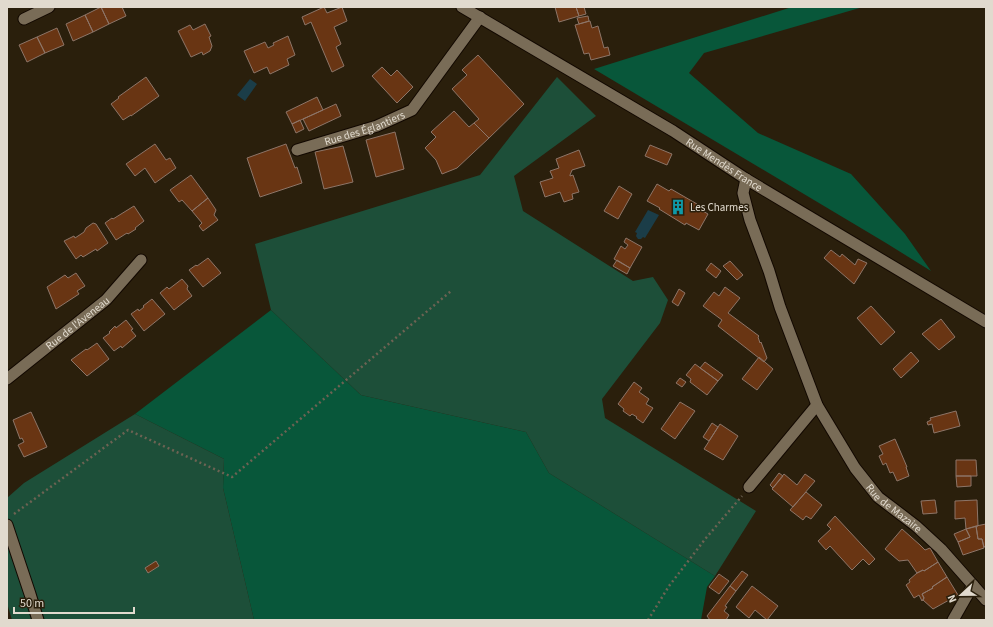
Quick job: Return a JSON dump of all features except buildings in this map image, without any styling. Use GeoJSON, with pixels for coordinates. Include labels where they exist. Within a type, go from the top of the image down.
{"type":"FeatureCollection","features":[{"type":"Feature","properties":{"kind":"street"},"geometry":{"type":"LineString","coordinates":[[24,19],[49,7]]}},
{"type":"Feature","properties":{"kind":"street","name":"Rue Mendès France"},"geometry":{"type":"LineString","coordinates":[[462,7],[673,131],[746,179],[986,322]]}},
{"type":"Feature","properties":{"kind":"street","name":"Rue des Églantiers"},"geometry":{"type":"LineString","coordinates":[[297,150],[377,126],[412,110],[480,17]]}},
{"type":"Feature","properties":{"kind":"street","name":"Rue de Mazaire"},"geometry":{"type":"LineString","coordinates":[[746,179],[743,193],[750,220],[769,271],[780,308],[817,405],[855,468],[878,497],[916,526],[941,549],[986,600]]}},
{"type":"Feature","properties":{"kind":"street","name":"Rue de l'Aveneau"},"geometry":{"type":"LineString","coordinates":[[7,379],[106,300],[142,260]]}},
{"type":"Feature","properties":{"kind":"street"},"geometry":{"type":"LineString","coordinates":[[749,487],[817,405]]}},
{"type":"Feature","properties":{"kind":"street"},"geometry":{"type":"LineString","coordinates":[[7,525],[38,620]]}},
{"type":"Feature","properties":{"kind":"street"},"geometry":{"type":"LineString","coordinates":[[953,620],[973,585]]}},
{"type":"Feature","properties":{"kind":"path"},"geometry":{"type":"LineString","coordinates":[[13,514],[128,430],[232,477],[452,290]]}},
{"type":"Feature","properties":{"kind":"path"},"geometry":{"type":"LineString","coordinates":[[648,620],[669,586],[706,538],[749,487]]}},
{"type":"Feature","properties":{"kind":"green space"},"geometry":{"type":"Polygon","coordinates":[[[792,7],[863,7],[704,53],[689,73],[758,133],[851,174],[905,234],[931,271],[594,69],[792,7]]]}},
{"type":"Feature","properties":{"kind":"green space"},"geometry":{"type":"Polygon","coordinates":[[[557,77],[596,116],[514,176],[523,211],[633,281],[653,277],[668,300],[660,323],[602,399],[605,418],[756,511],[715,576],[549,473],[526,432],[361,395],[271,310],[255,244],[480,175],[557,77]]]}},
{"type":"Feature","properties":{"kind":"green space"},"geometry":{"type":"Polygon","coordinates":[[[271,310],[361,395],[526,432],[549,473],[715,576],[707,587],[701,620],[254,620],[223,488],[224,459],[135,414],[271,310]]]}},
{"type":"Feature","properties":{"kind":"green space"},"geometry":{"type":"Polygon","coordinates":[[[135,414],[224,459],[223,488],[254,620],[12,620],[7,603],[7,498],[24,483],[135,414]]]}},
{"type":"Feature","properties":{"kind":"water"},"geometry":{"type":"Polygon","coordinates":[[[250,79],[257,84],[245,101],[237,95],[250,79]]]}},
{"type":"Feature","properties":{"kind":"water"},"geometry":{"type":"Polygon","coordinates":[[[648,210],[659,215],[645,238],[643,237],[638,239],[636,236],[637,233],[635,232],[648,210]]]}},
{"type":"Feature","properties":{"kind":"place","name":"Les Charmes"},"geometry":{"type":"Point","coordinates":[678,207]}}]}
